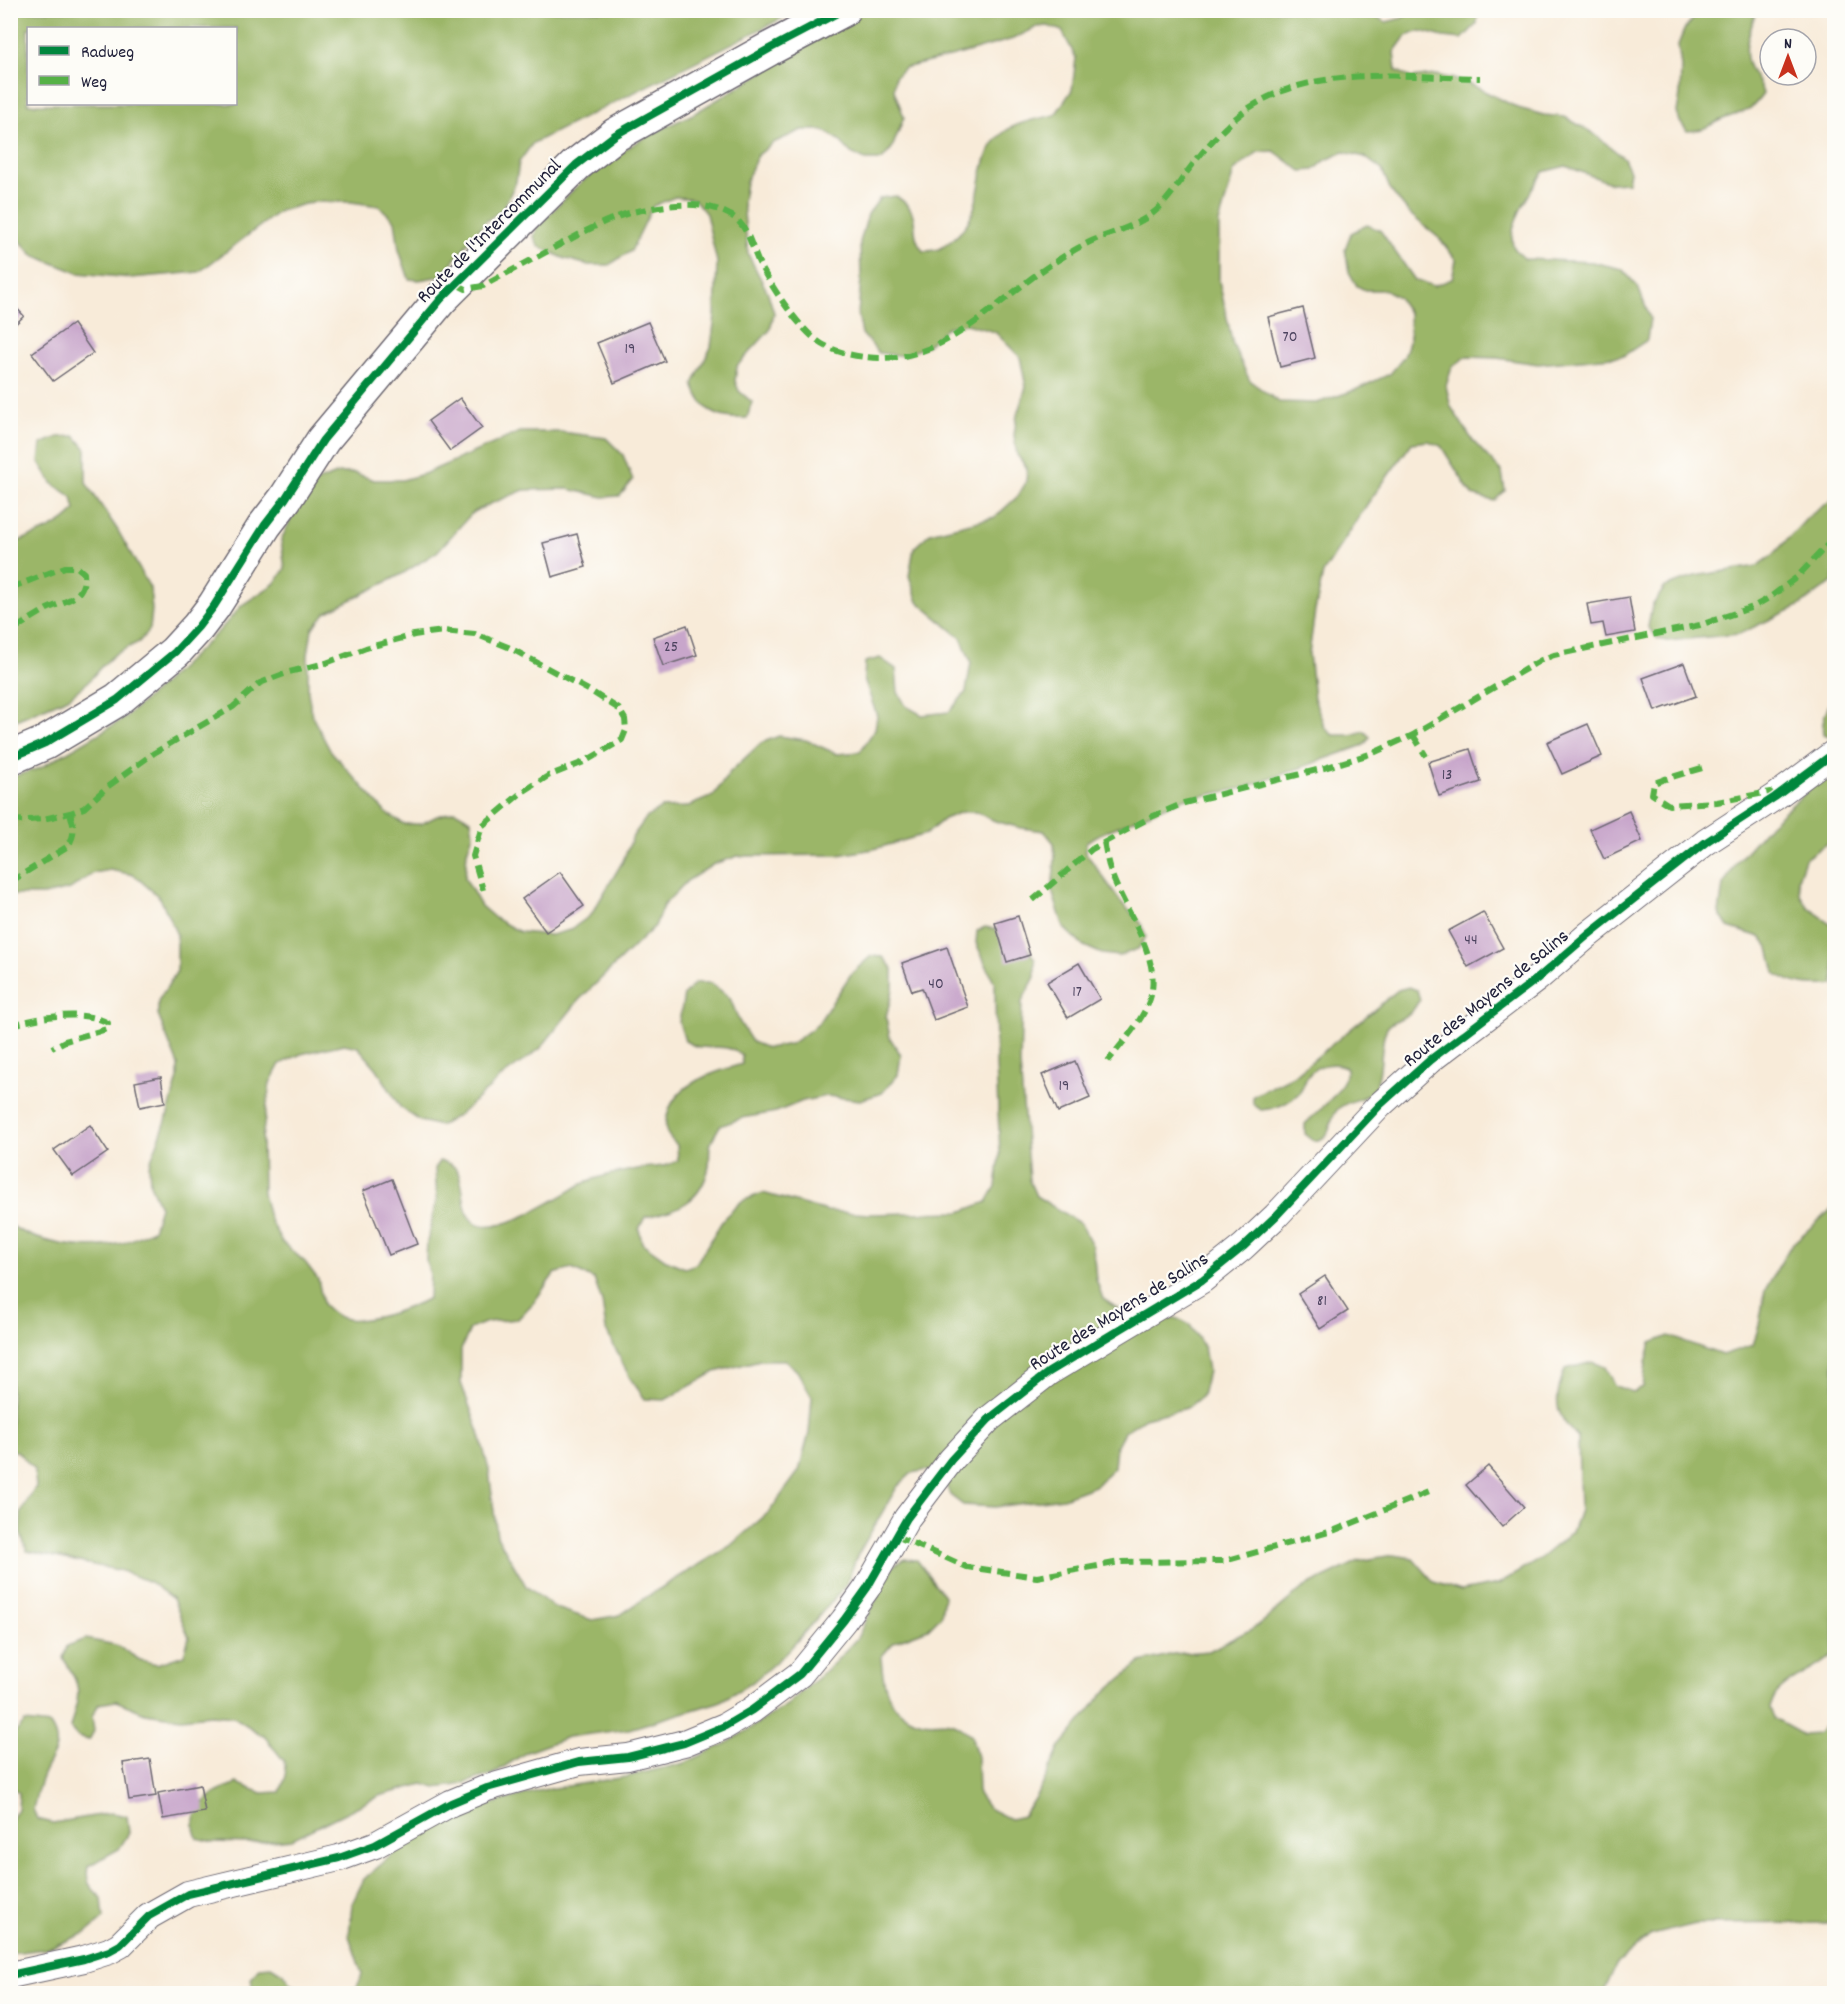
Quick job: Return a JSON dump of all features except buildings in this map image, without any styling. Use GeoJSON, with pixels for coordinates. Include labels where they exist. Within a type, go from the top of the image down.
{"type":"FeatureCollection","features":[{"type":"Feature","properties":{"kind":"street","name":"Route de l'Intercommunal"},"geometry":{"type":"LineString","coordinates":[[10,758],[45,743],[117,700],[175,652],[214,606],[265,525],[323,441],[441,299],[576,165],[615,135],[843,10]]}},
{"type":"Feature","properties":{"kind":"street","name":"Route des Mayens de Salins"},"geometry":{"type":"LineString","coordinates":[[10,1975],[84,1959],[109,1951],[120,1945],[149,1916],[188,1894],[339,1858],[375,1845],[451,1803],[487,1788],[579,1762],[628,1757],[684,1743],[725,1726],[752,1710],[800,1674],[844,1620],[867,1588],[907,1518],[951,1460],[989,1419],[1048,1372],[1161,1306],[1202,1280],[1235,1254],[1276,1216],[1380,1105],[1430,1060],[1538,978],[1588,935],[1706,842],[1775,797],[1834,753]]}},
{"type":"Feature","properties":{"kind":"green space"},"geometry":{"type":"Polygon","coordinates":[[[1363,10],[1386,22],[1402,18],[1413,11],[1478,10],[1477,24],[1462,39],[1421,31],[1406,36],[1394,52],[1396,70],[1411,78],[1435,75],[1451,78],[1472,85],[1518,108],[1544,115],[1565,117],[1593,133],[1624,158],[1630,171],[1628,182],[1610,183],[1566,166],[1543,172],[1517,217],[1512,237],[1513,245],[1525,259],[1592,262],[1622,269],[1638,287],[1650,318],[1647,340],[1623,356],[1538,364],[1497,358],[1466,357],[1452,367],[1446,386],[1451,407],[1473,441],[1502,472],[1505,491],[1494,501],[1472,495],[1441,446],[1428,441],[1412,443],[1368,503],[1323,573],[1309,654],[1314,698],[1325,728],[1333,735],[1351,735],[1364,731],[1370,737],[1364,745],[1244,788],[1183,799],[1086,842],[1086,853],[1121,902],[1141,923],[1146,937],[1138,949],[1119,956],[1102,954],[1082,945],[1064,928],[1052,891],[1054,843],[1044,831],[995,821],[976,812],[962,812],[944,819],[926,834],[874,849],[839,855],[738,856],[714,864],[687,881],[663,906],[655,926],[578,1001],[540,1049],[504,1075],[460,1114],[440,1126],[420,1121],[400,1107],[377,1069],[358,1047],[344,1044],[301,1054],[280,1064],[270,1083],[262,1139],[263,1193],[269,1218],[282,1242],[305,1262],[318,1279],[325,1306],[342,1318],[351,1320],[374,1318],[410,1307],[429,1298],[430,1274],[426,1261],[427,1242],[437,1198],[435,1169],[439,1161],[450,1164],[456,1170],[460,1177],[465,1207],[469,1216],[475,1223],[484,1226],[512,1221],[595,1179],[619,1172],[674,1163],[678,1160],[677,1145],[670,1138],[665,1127],[673,1102],[680,1093],[698,1080],[742,1064],[742,1055],[730,1049],[699,1047],[685,1041],[679,1022],[684,995],[695,983],[711,983],[730,998],[739,1021],[752,1042],[767,1048],[791,1044],[817,1025],[851,974],[871,956],[883,957],[893,969],[893,989],[886,1017],[890,1038],[901,1055],[898,1075],[882,1093],[860,1100],[827,1096],[720,1126],[711,1144],[709,1166],[701,1188],[686,1203],[677,1208],[645,1217],[639,1229],[642,1243],[666,1260],[685,1268],[696,1264],[724,1218],[742,1201],[763,1193],[827,1211],[869,1214],[960,1212],[987,1202],[996,1186],[1000,1155],[995,984],[976,943],[977,931],[985,927],[996,929],[1027,947],[1035,960],[1035,977],[1022,1001],[1020,1064],[1029,1180],[1036,1196],[1081,1224],[1093,1247],[1096,1279],[1103,1299],[1123,1312],[1176,1318],[1190,1325],[1204,1347],[1208,1371],[1202,1396],[1187,1408],[1145,1418],[1124,1432],[1116,1447],[1114,1467],[1095,1486],[1063,1498],[995,1507],[963,1505],[950,1495],[944,1480],[926,1470],[912,1473],[897,1487],[857,1556],[846,1585],[789,1650],[753,1682],[719,1702],[629,1729],[568,1737],[527,1752],[493,1774],[458,1785],[435,1788],[423,1784],[379,1796],[292,1839],[250,1843],[213,1842],[197,1838],[194,1818],[203,1803],[218,1792],[237,1783],[262,1793],[280,1792],[286,1776],[284,1761],[265,1737],[234,1717],[211,1715],[181,1718],[145,1713],[116,1701],[99,1704],[92,1716],[94,1731],[89,1740],[78,1737],[70,1728],[78,1692],[74,1678],[63,1658],[67,1646],[86,1639],[116,1645],[140,1660],[157,1664],[184,1655],[189,1637],[173,1599],[150,1582],[122,1571],[27,1551],[20,1532],[21,1513],[36,1486],[34,1469],[17,1451],[11,1451],[10,1225],[48,1241],[91,1247],[122,1243],[153,1230],[160,1207],[150,1184],[149,1165],[166,1121],[178,1078],[178,1065],[158,1015],[158,1001],[177,971],[177,935],[160,898],[134,875],[110,870],[94,873],[70,889],[44,895],[11,895],[11,777],[40,768],[122,720],[219,631],[242,605],[274,584],[285,569],[281,540],[295,510],[313,483],[339,473],[355,473],[374,480],[402,480],[424,474],[520,432],[561,432],[606,438],[623,455],[633,480],[620,496],[603,497],[568,489],[524,490],[472,513],[437,552],[402,574],[325,613],[312,629],[308,655],[308,692],[312,716],[330,750],[386,813],[404,824],[421,824],[455,811],[471,820],[473,834],[467,852],[465,878],[481,906],[496,919],[520,932],[551,935],[570,930],[591,915],[623,861],[633,836],[646,818],[661,808],[686,807],[713,796],[730,772],[761,743],[779,736],[806,740],[837,754],[860,752],[875,729],[877,716],[864,679],[865,662],[880,658],[896,669],[898,692],[906,706],[922,715],[949,712],[966,692],[971,662],[961,638],[918,602],[909,576],[914,548],[930,533],[995,517],[1018,496],[1026,482],[1027,468],[1017,455],[1014,435],[1017,415],[1026,387],[1020,357],[995,332],[966,324],[947,327],[928,345],[904,356],[879,353],[862,334],[858,314],[861,279],[860,242],[868,214],[880,198],[896,196],[905,203],[913,216],[918,243],[923,251],[942,247],[964,228],[972,215],[986,158],[993,145],[1003,133],[1014,126],[1055,115],[1072,90],[1076,58],[1062,31],[1048,26],[1037,27],[1013,39],[904,68],[895,77],[894,90],[904,117],[892,148],[882,160],[865,160],[851,153],[838,139],[823,130],[802,130],[773,143],[757,156],[746,182],[743,202],[748,254],[768,293],[774,313],[770,330],[737,366],[735,381],[739,391],[752,402],[747,418],[720,416],[712,412],[701,401],[693,384],[711,347],[715,316],[717,262],[706,214],[694,199],[675,197],[653,206],[631,251],[609,265],[588,265],[563,258],[538,246],[534,237],[537,227],[576,187],[611,158],[647,136],[693,114],[861,11],[1363,10]],[[1274,151],[1258,152],[1234,171],[1219,223],[1219,281],[1233,345],[1250,381],[1279,402],[1317,403],[1355,390],[1390,374],[1404,357],[1410,339],[1409,314],[1398,297],[1386,290],[1365,290],[1357,286],[1349,272],[1345,249],[1351,233],[1367,225],[1380,230],[1415,280],[1434,286],[1452,279],[1456,260],[1440,239],[1410,214],[1391,191],[1382,170],[1365,157],[1344,152],[1326,160],[1314,170],[1301,171],[1274,151]],[[572,1269],[554,1274],[534,1302],[518,1319],[487,1322],[470,1329],[461,1350],[461,1383],[479,1432],[489,1470],[497,1536],[526,1586],[553,1607],[592,1620],[620,1615],[730,1546],[769,1512],[799,1471],[809,1433],[812,1397],[797,1371],[785,1360],[760,1360],[715,1372],[665,1400],[645,1399],[630,1378],[606,1330],[602,1302],[594,1279],[572,1269]]]}},
{"type":"Feature","properties":{"kind":"green space"},"geometry":{"type":"Polygon","coordinates":[[[1701,10],[1756,11],[1746,47],[1748,62],[1763,94],[1754,106],[1703,129],[1687,131],[1680,122],[1677,112],[1681,67],[1678,45],[1684,30],[1701,10]]]}},
{"type":"Feature","properties":{"kind":"green space"},"geometry":{"type":"Polygon","coordinates":[[[11,11],[797,11],[533,143],[519,162],[516,182],[503,209],[485,222],[441,276],[419,280],[409,279],[399,250],[395,221],[379,206],[351,202],[312,202],[280,211],[199,272],[131,278],[78,273],[33,255],[11,231],[11,11]]]}},
{"type":"Feature","properties":{"kind":"green space"},"geometry":{"type":"Polygon","coordinates":[[[75,436],[86,449],[86,483],[117,529],[150,588],[152,610],[150,629],[139,642],[115,654],[88,682],[68,698],[11,722],[11,544],[54,527],[75,510],[72,497],[52,483],[39,462],[41,444],[58,437],[75,436]]]}},
{"type":"Feature","properties":{"kind":"green space"},"geometry":{"type":"Polygon","coordinates":[[[1834,498],[1834,581],[1799,606],[1739,634],[1667,641],[1658,639],[1648,627],[1652,606],[1665,587],[1695,576],[1757,566],[1773,555],[1808,517],[1834,498]]]}},
{"type":"Feature","properties":{"kind":"green space"},"geometry":{"type":"Polygon","coordinates":[[[1834,698],[1834,736],[1832,737],[1823,734],[1823,720],[1834,698]]]}},
{"type":"Feature","properties":{"kind":"green space"},"geometry":{"type":"Polygon","coordinates":[[[1834,768],[1834,838],[1805,859],[1798,879],[1800,895],[1809,908],[1834,926],[1834,985],[1803,984],[1789,981],[1775,973],[1769,948],[1760,937],[1728,927],[1719,913],[1723,885],[1737,862],[1770,824],[1834,768]]]}},
{"type":"Feature","properties":{"kind":"green space"},"geometry":{"type":"Polygon","coordinates":[[[1409,987],[1417,990],[1420,1000],[1409,1014],[1391,1024],[1386,1030],[1379,1076],[1373,1090],[1337,1110],[1328,1133],[1321,1139],[1314,1141],[1305,1134],[1305,1124],[1337,1092],[1347,1068],[1331,1064],[1321,1066],[1311,1072],[1299,1093],[1277,1107],[1261,1110],[1253,1104],[1253,1096],[1295,1075],[1398,990],[1409,987]]]}},
{"type":"Feature","properties":{"kind":"green space"},"geometry":{"type":"Polygon","coordinates":[[[1834,1207],[1834,1653],[1785,1686],[1776,1694],[1770,1708],[1774,1719],[1803,1735],[1817,1734],[1828,1722],[1834,1686],[1834,1923],[1696,1924],[1651,1935],[1616,1965],[1603,1994],[324,1994],[339,1993],[357,1987],[362,1974],[349,1936],[352,1904],[364,1879],[399,1849],[452,1818],[501,1801],[542,1790],[625,1777],[685,1763],[729,1742],[787,1705],[835,1662],[857,1638],[893,1566],[904,1559],[917,1560],[944,1596],[941,1616],[928,1629],[894,1642],[881,1657],[886,1689],[895,1706],[902,1713],[926,1723],[954,1724],[971,1735],[977,1757],[978,1794],[988,1808],[1010,1819],[1023,1816],[1041,1788],[1060,1747],[1104,1693],[1141,1662],[1173,1654],[1209,1651],[1259,1625],[1303,1588],[1359,1561],[1393,1555],[1413,1558],[1434,1582],[1461,1591],[1498,1584],[1537,1561],[1572,1532],[1580,1510],[1578,1438],[1564,1421],[1558,1406],[1559,1389],[1565,1369],[1593,1362],[1605,1367],[1615,1386],[1633,1392],[1643,1387],[1651,1343],[1669,1336],[1722,1355],[1753,1345],[1765,1290],[1791,1245],[1834,1207]]]}},
{"type":"Feature","properties":{"kind":"green space"},"geometry":{"type":"Polygon","coordinates":[[[25,1722],[50,1725],[56,1739],[55,1751],[42,1777],[33,1809],[37,1819],[53,1823],[111,1813],[127,1816],[129,1833],[119,1849],[88,1866],[88,1881],[102,1898],[104,1918],[86,1933],[46,1949],[11,1953],[11,1820],[18,1809],[19,1793],[11,1787],[11,1737],[25,1722]]]}},
{"type":"Feature","properties":{"kind":"green space"},"geometry":{"type":"Polygon","coordinates":[[[271,1966],[284,1974],[292,1985],[313,1993],[254,1993],[251,1979],[259,1967],[271,1966]]]}},
{"type":"Feature","properties":{"kind":"marked path"},"geometry":{"type":"LineString","coordinates":[[456,284],[466,289],[483,286],[589,229],[627,214],[672,205],[696,205],[719,210],[736,219],[749,237],[760,265],[787,308],[814,338],[830,348],[849,354],[878,358],[897,357],[916,353],[953,337],[1063,257],[1094,240],[1146,218],[1167,199],[1201,154],[1226,127],[1252,106],[1282,91],[1313,82],[1346,77],[1480,78]]}},
{"type":"Feature","properties":{"kind":"marked path"},"geometry":{"type":"LineString","coordinates":[[1033,900],[1092,849],[1151,817],[1184,803],[1321,769],[1373,753],[1413,735],[1541,660],[1554,655],[1700,625],[1753,607],[1797,577],[1834,538]]}},
{"type":"Feature","properties":{"kind":"marked path"},"geometry":{"type":"LineString","coordinates":[[10,588],[65,567],[77,567],[84,573],[82,588],[68,601],[47,609],[10,632]]}},
{"type":"Feature","properties":{"kind":"marked path"},"geometry":{"type":"LineString","coordinates":[[10,821],[43,819],[84,808],[107,787],[154,753],[233,707],[260,683],[289,672],[326,663],[366,648],[414,635],[443,631],[475,634],[508,647],[619,709],[625,719],[626,730],[622,740],[584,762],[548,776],[521,793],[482,826],[473,856],[483,890]]}},
{"type":"Feature","properties":{"kind":"marked path"},"geometry":{"type":"LineString","coordinates":[[1413,735],[1426,756]]}},
{"type":"Feature","properties":{"kind":"marked path"},"geometry":{"type":"LineString","coordinates":[[1702,768],[1654,783],[1652,794],[1669,805],[1717,802],[1770,792],[1775,797]]}},
{"type":"Feature","properties":{"kind":"marked path"},"geometry":{"type":"LineString","coordinates":[[10,882],[68,846],[74,830],[70,813]]}},
{"type":"Feature","properties":{"kind":"marked path"},"geometry":{"type":"LineString","coordinates":[[1104,842],[1116,885],[1141,935],[1152,970],[1152,987],[1148,1004],[1130,1034],[1108,1061]]}},
{"type":"Feature","properties":{"kind":"marked path"},"geometry":{"type":"LineString","coordinates":[[10,1026],[46,1017],[73,1015],[86,1016],[108,1023],[107,1029],[65,1041],[52,1048]]}},
{"type":"Feature","properties":{"kind":"marked path"},"geometry":{"type":"LineString","coordinates":[[896,1536],[967,1567],[1037,1577],[1120,1562],[1224,1561],[1333,1531],[1431,1491]]}},
{"type":"Feature","properties":{"kind":"cycle path"},"geometry":{"type":"LineString","coordinates":[[10,758],[45,743],[117,700],[175,652],[214,606],[265,525],[285,499],[323,440],[441,299],[576,165],[615,135],[843,10]]}},
{"type":"Feature","properties":{"kind":"cycle path"},"geometry":{"type":"LineString","coordinates":[[10,1975],[84,1959],[109,1951],[120,1945],[149,1916],[188,1894],[339,1858],[375,1845],[451,1803],[487,1788],[579,1762],[628,1757],[684,1743],[725,1726],[752,1710],[800,1674],[844,1620],[867,1588],[907,1518],[951,1460],[989,1419],[1049,1372],[1202,1280],[1243,1247],[1276,1216],[1380,1105],[1430,1060],[1538,978],[1588,935],[1706,842],[1775,797],[1834,753]]}}]}
